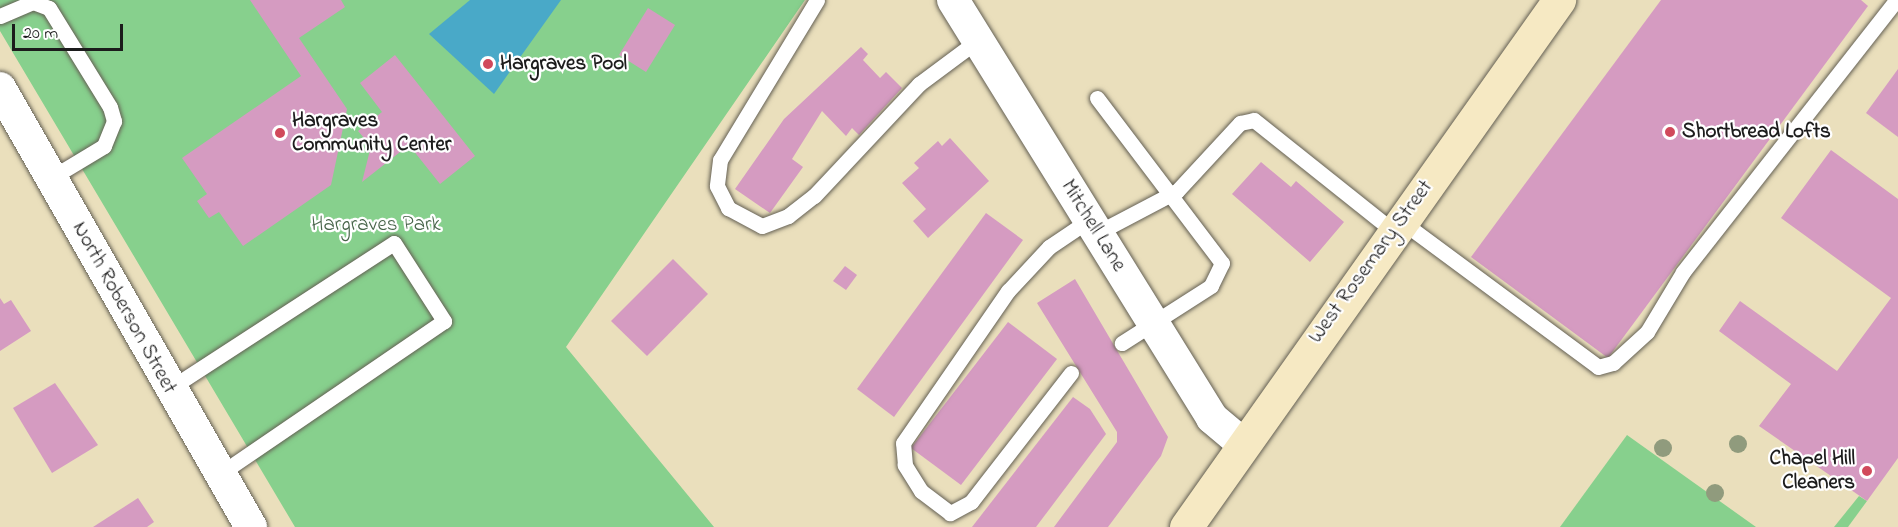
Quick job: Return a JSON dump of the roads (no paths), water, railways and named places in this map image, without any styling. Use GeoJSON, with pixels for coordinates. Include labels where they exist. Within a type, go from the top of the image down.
{"type":"FeatureCollection","features":[{"type":"Feature","properties":{"kind":"street","name":"Mitchell Lane"},"geometry":{"type":"LineString","coordinates":[[953,0],[1212,418],[1243,444]]}},
{"type":"Feature","properties":{"kind":"street","name":"West Rosemary Street"},"geometry":{"type":"LineString","coordinates":[[1186,527],[1559,0]]}},
{"type":"Feature","properties":{"kind":"street","name":"North Roberson Street"},"geometry":{"type":"LineString","coordinates":[[0,88],[218,475],[251,527]]}},
{"type":"Feature","properties":{"kind":"lane"},"geometry":{"type":"LineString","coordinates":[[817,0],[720,160],[717,186],[728,208],[762,226],[788,216],[814,196],[920,84],[977,41]]}},
{"type":"Feature","properties":{"kind":"lane"},"geometry":{"type":"LineString","coordinates":[[1071,374],[970,502],[950,513],[921,490],[905,465],[903,443],[1008,291],[1049,247],[1169,195],[1240,123],[1254,120],[1397,226],[1598,367],[1614,363],[1647,332],[1683,272],[1896,0]]}},
{"type":"Feature","properties":{"kind":"lane"},"geometry":{"type":"LineString","coordinates":[[0,16],[33,2],[49,8],[110,107],[114,121],[104,146],[51,178]]}},
{"type":"Feature","properties":{"kind":"lane"},"geometry":{"type":"LineString","coordinates":[[1097,98],[1222,263],[1211,286],[1122,343]]}},
{"type":"Feature","properties":{"kind":"lane"},"geometry":{"type":"LineString","coordinates":[[169,388],[394,243],[444,321],[218,475]]}},
{"type":"Feature","properties":{"kind":"water","name":"Hargraves Pool"},"geometry":{"type":"Polygon","coordinates":[[[470,0],[561,0],[494,94],[429,34],[470,0]]]}},
{"type":"Feature","properties":{"kind":"place","name":"Hargraves Pool"},"geometry":{"type":"Point","coordinates":[488,64]}},
{"type":"Feature","properties":{"kind":"place","name":"Shortbread Lofts"},"geometry":{"type":"Point","coordinates":[1670,132]}},
{"type":"Feature","properties":{"kind":"place","name":"Hargraves Community Center"},"geometry":{"type":"Point","coordinates":[280,133]}},
{"type":"Feature","properties":{"kind":"place","name":"Chapel Hill Cleaners"},"geometry":{"type":"Point","coordinates":[1867,471]}},
{"type":"Feature","properties":{"kind":"park label","name":"Hargraves Park"},"geometry":{"type":"Point","coordinates":[376,225]}}]}
